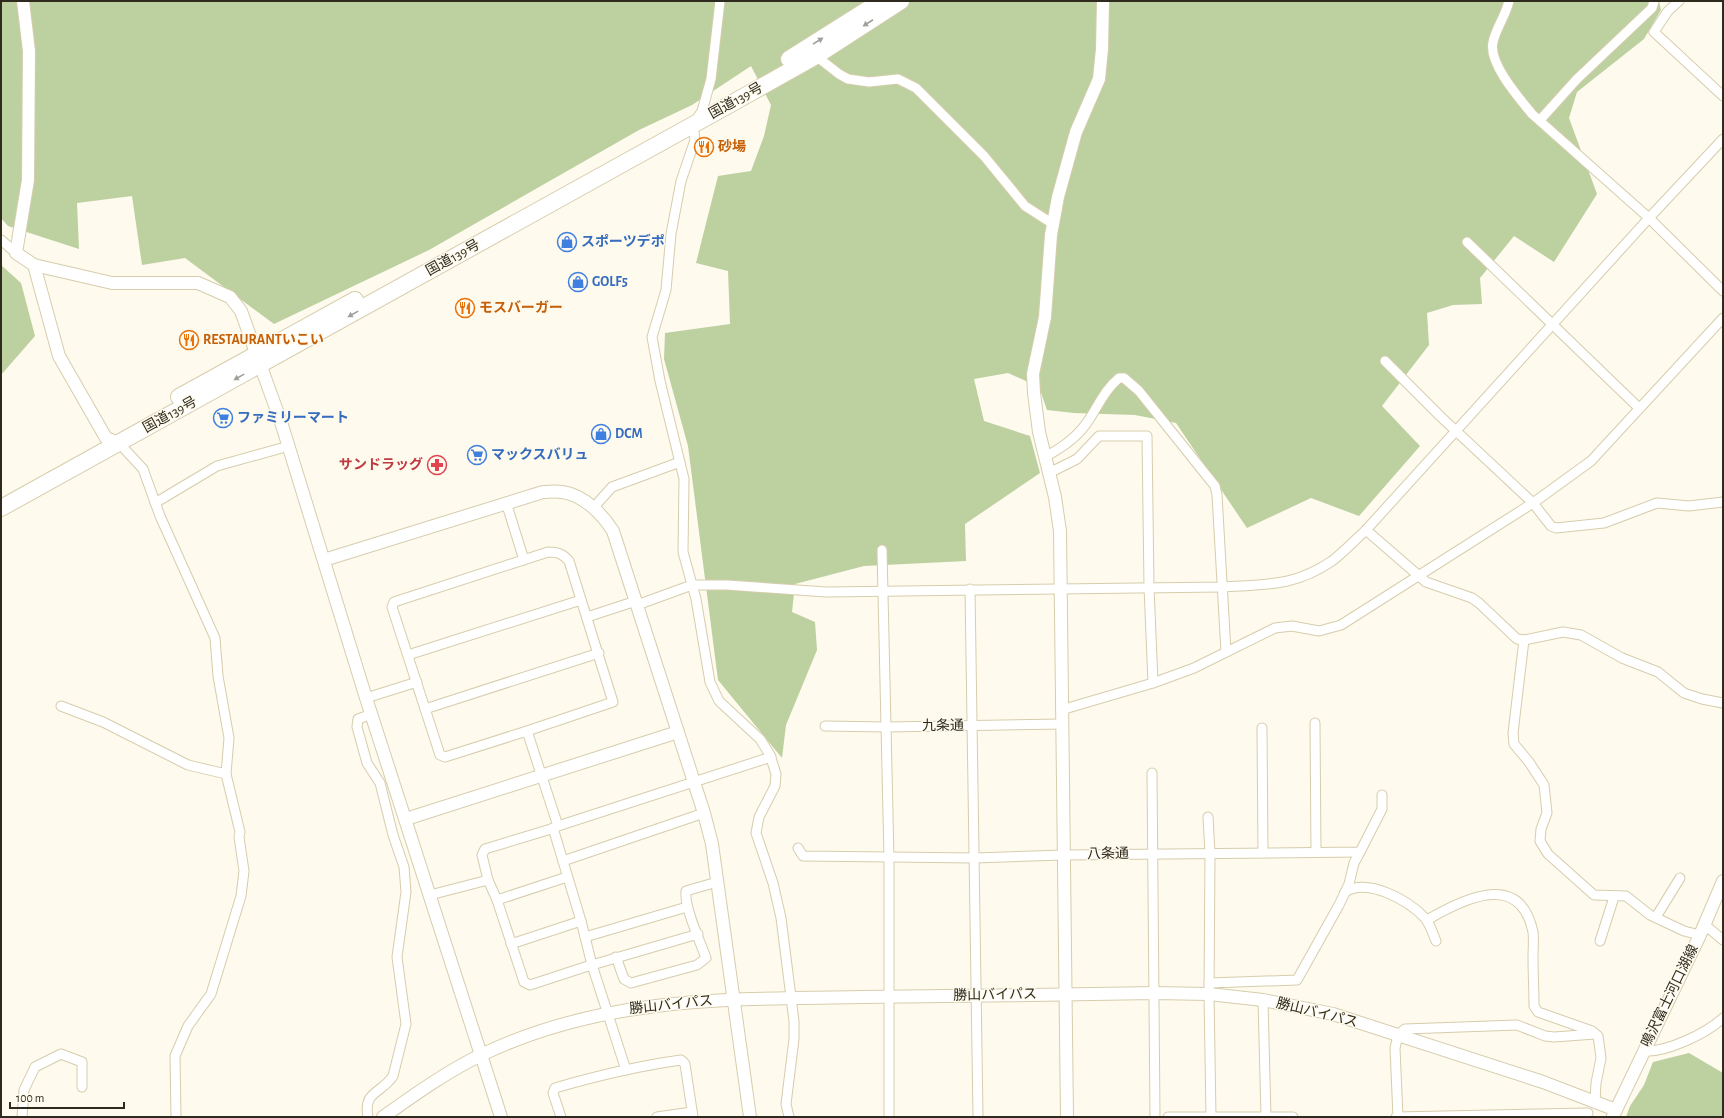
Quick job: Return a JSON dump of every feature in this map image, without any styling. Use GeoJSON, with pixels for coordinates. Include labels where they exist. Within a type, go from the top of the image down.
{"type":"FeatureCollection","features":[{"type":"Feature","properties":{"kind":"highway","name":"国道139号"},"geometry":{"type":"LineString","coordinates":[[259,360],[647,139],[702,111],[801,52],[881,1]]}},
{"type":"Feature","properties":{"kind":"highway","name":"国道139号"},"geometry":{"type":"LineString","coordinates":[[1,496],[113,440],[693,125],[816,56],[901,1]]}},
{"type":"Feature","properties":{"kind":"highway","name":"国道139号"},"geometry":{"type":"LineString","coordinates":[[1,508],[113,440]]}},
{"type":"Feature","properties":{"kind":"street"},"geometry":{"type":"LineString","coordinates":[[16,253],[28,180],[29,51],[23,1]]}},
{"type":"Feature","properties":{"kind":"street"},"geometry":{"type":"LineString","coordinates":[[720,1],[711,79],[702,111],[693,125],[695,140],[681,181],[671,234],[666,290],[652,337],[660,381],[684,479],[683,552],[696,599],[710,682],[719,701],[760,739],[771,757],[776,774],[775,786],[759,817],[756,833],[773,883],[778,904],[794,1021],[794,1039],[786,1104],[789,1117]]}},
{"type":"Feature","properties":{"kind":"street"},"geometry":{"type":"LineString","coordinates":[[1067,1117],[1060,532],[1055,497],[1037,419],[1033,374],[1045,317],[1053,224],[1058,197],[1076,132],[1099,79],[1102,49],[1103,1]]}},
{"type":"Feature","properties":{"kind":"street"},"geometry":{"type":"LineString","coordinates":[[1509,1],[1493,40],[1492,49],[1497,65],[1514,91],[1532,114],[1572,152],[1606,179],[1723,291]]}},
{"type":"Feature","properties":{"kind":"street"},"geometry":{"type":"LineString","coordinates":[[1540,120],[1577,79],[1652,8],[1654,1]]}},
{"type":"Feature","properties":{"kind":"street"},"geometry":{"type":"LineString","coordinates":[[1679,1],[1668,11],[1654,32],[1723,96]]}},
{"type":"Feature","properties":{"kind":"street"},"geometry":{"type":"LineString","coordinates":[[816,56],[848,79],[869,82],[898,79],[916,88],[984,156],[1025,206],[1053,224]]}},
{"type":"Feature","properties":{"kind":"street"},"geometry":{"type":"LineString","coordinates":[[587,617],[692,585],[727,585],[826,592],[1222,587],[1274,584],[1296,580],[1313,573],[1333,560],[1366,530],[1648,218],[1723,139]]}},
{"type":"Feature","properties":{"kind":"street"},"geometry":{"type":"LineString","coordinates":[[1,240],[16,253],[34,265],[112,283],[198,283],[230,298],[241,311],[289,446],[366,698],[502,1117]]}},
{"type":"Feature","properties":{"kind":"street"},"geometry":{"type":"LineString","coordinates":[[1467,242],[1639,408]]}},
{"type":"Feature","properties":{"kind":"street"},"geometry":{"type":"LineString","coordinates":[[34,265],[59,356],[113,440],[143,469],[155,503],[215,638],[219,683],[229,738],[226,774],[240,832],[239,837],[244,871],[241,896],[211,994],[188,1026],[175,1056],[176,1117]]}},
{"type":"Feature","properties":{"kind":"street"},"geometry":{"type":"LineString","coordinates":[[1061,710],[1153,683],[1194,668],[1275,628],[1292,626],[1319,631],[1341,625],[1533,503],[1591,461],[1723,318]]}},
{"type":"Feature","properties":{"kind":"street"},"geometry":{"type":"LineString","coordinates":[[1385,361],[1456,431],[1533,503],[1551,526],[1556,528],[1604,523],[1657,503],[1689,506],[1723,502]]}},
{"type":"Feature","properties":{"kind":"street"},"geometry":{"type":"LineString","coordinates":[[1045,457],[1062,447],[1076,436],[1115,381],[1119,378],[1124,378],[1139,391],[1215,486],[1218,496],[1226,652]]}},
{"type":"Feature","properties":{"kind":"street"},"geometry":{"type":"LineString","coordinates":[[1049,472],[1077,459],[1099,436],[1147,436],[1149,587],[1153,683]]}},
{"type":"Feature","properties":{"kind":"street"},"geometry":{"type":"LineString","coordinates":[[155,503],[218,466],[289,446]]}},
{"type":"Feature","properties":{"kind":"street"},"geometry":{"type":"LineString","coordinates":[[594,507],[612,487],[680,462]]}},
{"type":"Feature","properties":{"kind":"street"},"geometry":{"type":"LineString","coordinates":[[324,560],[506,502],[543,492],[563,492],[577,496],[594,507],[606,519],[613,532],[694,781],[712,844],[750,1117]]}},
{"type":"Feature","properties":{"kind":"street"},"geometry":{"type":"LineString","coordinates":[[506,502],[524,560]]}},
{"type":"Feature","properties":{"kind":"street"},"geometry":{"type":"LineString","coordinates":[[1366,530],[1426,582],[1472,598],[1517,639],[1524,640],[1563,632],[1581,635],[1622,658],[1658,672],[1684,692],[1702,699],[1723,703]]}},
{"type":"Feature","properties":{"kind":"street"},"geometry":{"type":"LineString","coordinates":[[882,550],[889,858],[889,1117]]}},
{"type":"Feature","properties":{"kind":"street"},"geometry":{"type":"LineString","coordinates":[[548,552],[556,552],[563,555],[569,561],[599,653],[613,702],[445,757],[440,755],[392,607],[394,602],[524,560],[548,552]]}},
{"type":"Feature","properties":{"kind":"street"},"geometry":{"type":"LineString","coordinates":[[970,589],[978,1117]]}},
{"type":"Feature","properties":{"kind":"street"},"geometry":{"type":"LineString","coordinates":[[408,656],[581,600]]}},
{"type":"Feature","properties":{"kind":"street"},"geometry":{"type":"LineString","coordinates":[[1524,640],[1513,734],[1514,744],[1529,762],[1544,785],[1547,812],[1541,829],[1540,841],[1548,854],[1594,896],[1626,896],[1656,917],[1684,931],[1702,930],[1723,940]]}},
{"type":"Feature","properties":{"kind":"street"},"geometry":{"type":"LineString","coordinates":[[425,709],[599,653]]}},
{"type":"Feature","properties":{"kind":"street"},"geometry":{"type":"LineString","coordinates":[[366,698],[416,682]]}},
{"type":"Feature","properties":{"kind":"street"},"geometry":{"type":"LineString","coordinates":[[61,706],[103,722],[188,765],[226,774]]}},
{"type":"Feature","properties":{"kind":"street"},"geometry":{"type":"LineString","coordinates":[[368,1117],[366,1106],[370,1097],[388,1083],[393,1076],[406,1024],[398,957],[406,892],[404,867],[393,835],[380,783],[367,763],[357,727],[358,719],[372,714]]}},
{"type":"Feature","properties":{"kind":"street"},"geometry":{"type":"LineString","coordinates":[[1315,723],[1316,852]]}},
{"type":"Feature","properties":{"kind":"street","name":"九条通"},"geometry":{"type":"LineString","coordinates":[[825,726],[886,727],[1062,724]]}},
{"type":"Feature","properties":{"kind":"street"},"geometry":{"type":"LineString","coordinates":[[1262,728],[1263,852]]}},
{"type":"Feature","properties":{"kind":"street"},"geometry":{"type":"LineString","coordinates":[[527,731],[541,776],[567,877],[581,921],[592,964],[626,1070]]}},
{"type":"Feature","properties":{"kind":"street"},"geometry":{"type":"LineString","coordinates":[[406,819],[678,732]]}},
{"type":"Feature","properties":{"kind":"street"},"geometry":{"type":"LineString","coordinates":[[698,934],[592,964],[530,985],[524,982],[497,900],[488,880],[482,855],[485,849],[771,757]]}},
{"type":"Feature","properties":{"kind":"street"},"geometry":{"type":"LineString","coordinates":[[1152,773],[1155,1117]]}},
{"type":"Feature","properties":{"kind":"street"},"geometry":{"type":"LineString","coordinates":[[1209,989],[1297,980],[1349,884],[1354,863],[1382,809],[1382,795]]}},
{"type":"Feature","properties":{"kind":"street"},"geometry":{"type":"LineString","coordinates":[[563,861],[704,813]]}},
{"type":"Feature","properties":{"kind":"street"},"geometry":{"type":"LineString","coordinates":[[1208,817],[1210,853],[1209,989],[1211,1117]]}},
{"type":"Feature","properties":{"kind":"street","name":"八条通"},"geometry":{"type":"LineString","coordinates":[[798,848],[803,856],[889,858],[975,858],[1263,852],[1360,852]]}},
{"type":"Feature","properties":{"kind":"street"},"geometry":{"type":"LineString","coordinates":[[497,900],[567,877]]}},
{"type":"Feature","properties":{"kind":"street"},"geometry":{"type":"LineString","coordinates":[[1656,917],[1680,878]]}},
{"type":"Feature","properties":{"kind":"street"},"geometry":{"type":"LineString","coordinates":[[430,895],[488,880]]}},
{"type":"Feature","properties":{"kind":"street","name":"鳴沢富士河口湖線"},"geometry":{"type":"LineString","coordinates":[[1614,1113],[1702,930],[1723,880]]}},
{"type":"Feature","properties":{"kind":"street"},"geometry":{"type":"LineString","coordinates":[[616,958],[624,980],[631,983],[697,965],[706,958],[688,907],[686,891],[717,882]]}},
{"type":"Feature","properties":{"kind":"street"},"geometry":{"type":"LineString","coordinates":[[1345,892],[1356,888],[1377,889],[1409,903],[1427,920],[1436,941]]}},
{"type":"Feature","properties":{"kind":"street"},"geometry":{"type":"LineString","coordinates":[[1427,920],[1459,902],[1483,895],[1502,896],[1518,902],[1528,917],[1533,934],[1534,1006],[1538,1012],[1592,1031],[1598,1036],[1601,1058],[1596,1083],[1595,1102]]}},
{"type":"Feature","properties":{"kind":"street"},"geometry":{"type":"LineString","coordinates":[[1600,941],[1614,897]]}},
{"type":"Feature","properties":{"kind":"street"},"geometry":{"type":"LineString","coordinates":[[585,937],[688,907]]}},
{"type":"Feature","properties":{"kind":"street"},"geometry":{"type":"LineString","coordinates":[[511,944],[581,921]]}},
{"type":"Feature","properties":{"kind":"street","name":"勝山バイパス"},"geometry":{"type":"LineString","coordinates":[[383,1117],[442,1078],[481,1055],[520,1039],[553,1028],[607,1013],[648,1006],[734,999],[1154,993],[1209,989],[1333,1014],[1542,1082],[1595,1102],[1614,1113]]}},
{"type":"Feature","properties":{"kind":"street"},"geometry":{"type":"LineString","coordinates":[[1264,1000],[1266,1117]]}},
{"type":"Feature","properties":{"kind":"street"},"geometry":{"type":"LineString","coordinates":[[1643,1051],[1660,1049],[1692,1039],[1723,1018]]}},
{"type":"Feature","properties":{"kind":"street"},"geometry":{"type":"LineString","coordinates":[[1588,1113],[1397,1117],[1395,1048],[1398,1035],[1405,1029],[1517,1025],[1545,1036],[1554,1037],[1596,1034]]}},
{"type":"Feature","properties":{"kind":"street"},"geometry":{"type":"LineString","coordinates":[[22,1117],[24,1090],[35,1067],[61,1054],[82,1062],[82,1087]]}},
{"type":"Feature","properties":{"kind":"street"},"geometry":{"type":"LineString","coordinates":[[561,1117],[554,1093],[555,1088],[589,1078],[681,1060],[686,1064],[693,1115],[657,1117]]}},
{"type":"Feature","properties":{"kind":"street"},"geometry":{"type":"LineString","coordinates":[[1168,1117],[1293,1117]]}},
{"type":"Feature","properties":{"kind":"green space"},"geometry":{"type":"Polygon","coordinates":[[[1,1],[1659,1],[1661,10],[1644,39],[1577,92],[1569,118],[1597,194],[1554,262],[1514,236],[1480,278],[1482,304],[1453,305],[1427,313],[1429,345],[1382,406],[1420,446],[1359,516],[1311,498],[1247,528],[1176,423],[1135,415],[1074,413],[1047,410],[1039,387],[1008,373],[974,379],[984,421],[1030,436],[1040,473],[965,524],[966,561],[864,566],[795,584],[792,612],[815,622],[817,650],[786,725],[782,758],[718,680],[688,446],[664,359],[665,333],[730,324],[728,271],[696,263],[718,176],[751,171],[764,136],[771,105],[751,66],[692,105],[639,130],[429,250],[274,324],[185,258],[142,265],[132,196],[77,203],[79,249],[8,226],[1,218],[1,1]]]}},
{"type":"Feature","properties":{"kind":"green space"},"geometry":{"type":"Polygon","coordinates":[[[1,265],[21,283],[35,336],[1,375],[1,265]]]}},
{"type":"Feature","properties":{"kind":"green space"},"geometry":{"type":"Polygon","coordinates":[[[1689,1053],[1723,1073],[1723,1117],[1626,1117],[1630,1106],[1644,1085],[1653,1062],[1689,1053]]]}},
{"type":"Feature","properties":{"kind":"place","name":"砂場"},"geometry":{"type":"Point","coordinates":[704,147]}},
{"type":"Feature","properties":{"kind":"place","name":"スポーツデポ"},"geometry":{"type":"Point","coordinates":[567,242]}},
{"type":"Feature","properties":{"kind":"place","name":"GOLF5"},"geometry":{"type":"Point","coordinates":[578,282]}},
{"type":"Feature","properties":{"kind":"place","name":"モスバーガー"},"geometry":{"type":"Point","coordinates":[465,308]}},
{"type":"Feature","properties":{"kind":"place","name":"RESTAURANTいこい"},"geometry":{"type":"Point","coordinates":[189,340]}},
{"type":"Feature","properties":{"kind":"place","name":"ファミリーマート"},"geometry":{"type":"Point","coordinates":[223,418]}},
{"type":"Feature","properties":{"kind":"place","name":"DCM"},"geometry":{"type":"Point","coordinates":[601,434]}},
{"type":"Feature","properties":{"kind":"place","name":"マックスバリュ"},"geometry":{"type":"Point","coordinates":[477,455]}},
{"type":"Feature","properties":{"kind":"place","name":"サンドラッグ"},"geometry":{"type":"Point","coordinates":[437,465]}}]}
